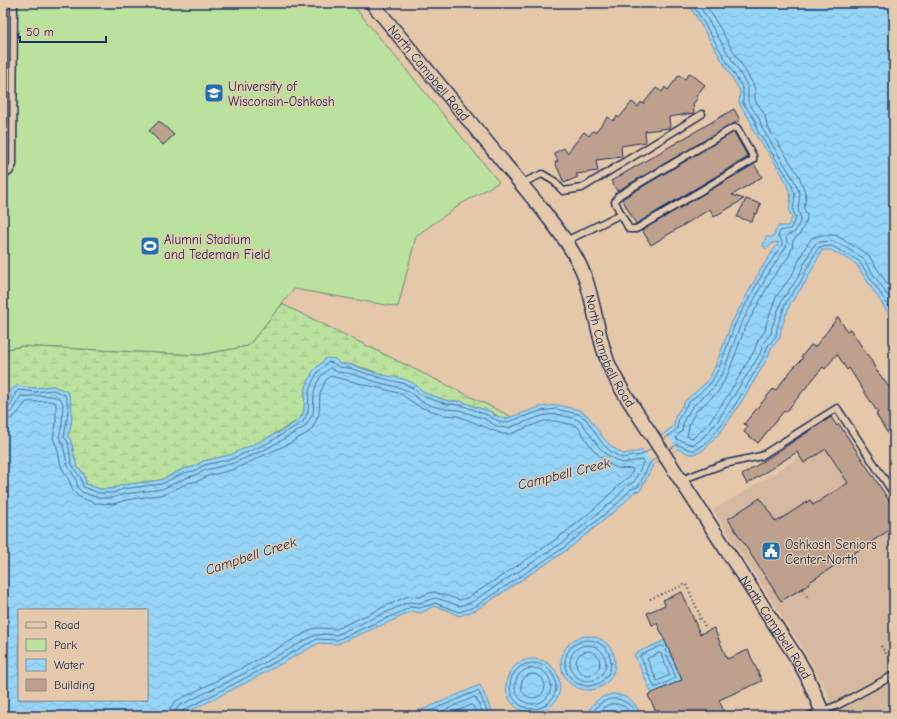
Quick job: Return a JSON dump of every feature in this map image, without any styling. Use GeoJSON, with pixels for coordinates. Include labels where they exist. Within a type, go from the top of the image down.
{"type":"FeatureCollection","features":[{"type":"Feature","properties":{"kind":"street","name":"North Campbell Road"},"geometry":{"type":"LineString","coordinates":[[372,3],[554,224],[566,241],[577,260],[585,279],[606,359],[624,393],[798,660],[824,714]]}},
{"type":"Feature","properties":{"kind":"lane"},"geometry":{"type":"LineString","coordinates":[[3,174],[9,172],[13,165],[14,3]]}},
{"type":"Feature","properties":{"kind":"lane"},"geometry":{"type":"LineString","coordinates":[[520,184],[542,174],[554,181],[563,191],[582,188],[702,114]]}},
{"type":"Feature","properties":{"kind":"lane"},"geometry":{"type":"LineString","coordinates":[[733,128],[737,128],[753,160],[636,229],[629,229],[621,214],[615,202],[618,196],[733,128]]}},
{"type":"Feature","properties":{"kind":"lane"},"geometry":{"type":"LineString","coordinates":[[566,241],[621,214]]}},
{"type":"Feature","properties":{"kind":"lane"},"geometry":{"type":"LineString","coordinates":[[681,480],[724,464],[761,456],[837,408],[894,494]]}},
{"type":"Feature","properties":{"kind":"lane"},"geometry":{"type":"LineString","coordinates":[[809,716],[824,714],[894,675]]}},
{"type":"Feature","properties":{"kind":"path"},"geometry":{"type":"LineString","coordinates":[[650,599],[686,584],[705,627]]}},
{"type":"Feature","properties":{"kind":"path"},"geometry":{"type":"LineString","coordinates":[[802,589],[809,599]]}},
{"type":"Feature","properties":{"kind":"path"},"geometry":{"type":"LineString","coordinates":[[695,621],[702,618]]}},
{"type":"Feature","properties":{"kind":"path"},"geometry":{"type":"LineString","coordinates":[[881,646],[894,664]]}},
{"type":"Feature","properties":{"kind":"shaded area"},"geometry":{"type":"Polygon","coordinates":[[[830,437],[894,539],[894,716],[835,716],[827,691],[808,656],[713,510],[765,479],[830,437]]]}},
{"type":"Feature","properties":{"kind":"green space","name":"University of Wisconsin-Oshkosh"},"geometry":{"type":"Polygon","coordinates":[[[3,3],[351,3],[499,182],[461,204],[416,236],[398,307],[294,289],[248,346],[199,355],[21,346],[7,349],[3,354],[3,3]]]}},
{"type":"Feature","properties":{"kind":"green space"},"geometry":{"type":"Polygon","coordinates":[[[282,304],[512,417],[505,419],[501,418],[490,411],[461,401],[448,401],[369,370],[340,364],[327,366],[313,371],[305,390],[304,411],[300,419],[264,440],[230,455],[203,461],[193,467],[183,469],[161,480],[122,485],[112,489],[100,489],[86,484],[84,473],[77,466],[75,461],[72,445],[68,436],[72,414],[68,392],[53,386],[35,388],[24,387],[11,397],[3,408],[3,354],[7,349],[21,346],[199,355],[248,346],[282,304]]]}},
{"type":"Feature","properties":{"kind":"water","name":"Campbell Creek"},"geometry":{"type":"Polygon","coordinates":[[[688,3],[894,3],[894,322],[856,264],[831,250],[822,250],[805,283],[790,304],[781,329],[780,338],[771,348],[768,357],[735,412],[713,440],[703,450],[694,454],[677,449],[653,465],[640,491],[634,492],[620,507],[567,550],[476,610],[459,616],[434,606],[421,613],[411,611],[403,616],[337,644],[319,643],[255,678],[180,716],[3,716],[3,408],[11,397],[9,392],[18,385],[35,388],[53,386],[68,392],[72,414],[68,436],[72,445],[75,461],[80,470],[84,473],[86,484],[100,489],[112,489],[122,485],[161,480],[183,469],[193,467],[203,461],[230,455],[282,431],[300,419],[304,411],[305,390],[309,380],[313,371],[326,358],[335,359],[340,364],[349,364],[382,375],[404,379],[413,383],[425,393],[448,401],[461,401],[490,411],[494,415],[505,419],[540,407],[557,405],[580,410],[588,416],[605,440],[612,447],[623,454],[641,451],[674,426],[675,417],[685,401],[707,382],[715,367],[732,322],[761,269],[779,242],[773,243],[767,249],[763,246],[766,237],[773,237],[778,226],[788,226],[792,218],[790,214],[791,197],[784,178],[753,131],[751,122],[739,103],[740,91],[688,3]]]}},
{"type":"Feature","properties":{"kind":"water"},"geometry":{"type":"Polygon","coordinates":[[[588,636],[598,638],[607,644],[613,653],[615,663],[613,673],[607,682],[598,688],[588,690],[578,688],[569,682],[563,673],[561,663],[563,653],[569,644],[578,638],[588,636]]]}},
{"type":"Feature","properties":{"kind":"water"},"geometry":{"type":"Polygon","coordinates":[[[665,640],[682,680],[652,694],[634,654],[665,640]]]}},
{"type":"Feature","properties":{"kind":"water"},"geometry":{"type":"Polygon","coordinates":[[[533,659],[543,661],[552,667],[558,676],[560,686],[558,696],[552,705],[543,711],[533,713],[523,711],[514,705],[508,696],[506,686],[508,676],[514,667],[523,661],[533,659]]]}},
{"type":"Feature","properties":{"kind":"water"},"geometry":{"type":"Polygon","coordinates":[[[480,685],[494,716],[408,716],[480,685]]]}},
{"type":"Feature","properties":{"kind":"water"},"geometry":{"type":"Polygon","coordinates":[[[613,694],[623,696],[631,700],[639,711],[640,716],[587,716],[591,707],[600,698],[613,694]]]}},
{"type":"Feature","properties":{"kind":"pier"},"geometry":{"type":"Polygon","coordinates":[[[666,433],[677,449],[653,465],[642,448],[666,433]]]}},
{"type":"Feature","properties":{"kind":"building"},"geometry":{"type":"Polygon","coordinates":[[[690,73],[705,85],[696,96],[698,98],[693,104],[694,113],[669,117],[670,128],[645,131],[646,142],[621,146],[622,157],[596,160],[598,171],[576,174],[578,177],[564,183],[555,162],[558,161],[554,153],[564,148],[567,153],[584,132],[589,136],[593,131],[595,132],[608,117],[613,121],[617,116],[619,118],[632,102],[638,107],[641,102],[643,104],[656,88],[662,92],[665,87],[668,90],[679,75],[685,79],[690,73]]]}},
{"type":"Feature","properties":{"kind":"building"},"geometry":{"type":"Polygon","coordinates":[[[734,109],[740,120],[617,191],[611,181],[734,109]]]}},
{"type":"Feature","properties":{"kind":"building"},"geometry":{"type":"Polygon","coordinates":[[[159,121],[174,135],[163,145],[149,131],[159,121]]]}},
{"type":"Feature","properties":{"kind":"building"},"geometry":{"type":"Polygon","coordinates":[[[734,132],[748,157],[636,224],[622,199],[734,132]]]}},
{"type":"Feature","properties":{"kind":"building"},"geometry":{"type":"Polygon","coordinates":[[[754,164],[762,177],[732,195],[744,199],[714,217],[710,209],[651,245],[642,230],[754,164]]]}},
{"type":"Feature","properties":{"kind":"building"},"geometry":{"type":"Polygon","coordinates":[[[746,199],[761,204],[757,214],[755,213],[752,222],[737,217],[746,199]]]}},
{"type":"Feature","properties":{"kind":"building"},"geometry":{"type":"Polygon","coordinates":[[[838,317],[847,331],[850,329],[871,360],[877,372],[894,394],[894,444],[876,414],[878,413],[849,368],[847,370],[837,354],[825,369],[823,367],[758,443],[744,432],[748,426],[744,424],[773,389],[775,391],[803,358],[801,357],[811,345],[815,347],[838,317]]]}},
{"type":"Feature","properties":{"kind":"building"},"geometry":{"type":"Polygon","coordinates":[[[831,417],[837,426],[839,424],[894,508],[894,527],[808,583],[808,585],[781,601],[728,519],[760,498],[776,522],[810,500],[813,505],[848,483],[826,449],[804,463],[797,452],[747,484],[742,475],[831,417]]]}},
{"type":"Feature","properties":{"kind":"building"},"geometry":{"type":"Polygon","coordinates":[[[682,592],[700,634],[714,628],[727,659],[748,650],[762,681],[719,700],[726,716],[658,716],[648,695],[682,680],[657,623],[652,625],[647,613],[665,605],[663,600],[682,592]]]}},
{"type":"Feature","properties":{"kind":"place","name":"University of Wisconsin-Oshkosh"},"geometry":{"type":"Point","coordinates":[214,93]}},
{"type":"Feature","properties":{"kind":"place","name":"Alumni Stadium and Tedeman Field"},"geometry":{"type":"Point","coordinates":[150,246]}},
{"type":"Feature","properties":{"kind":"place","name":"Oshkosh Seniors Center-North"},"geometry":{"type":"Point","coordinates":[771,551]}}]}
